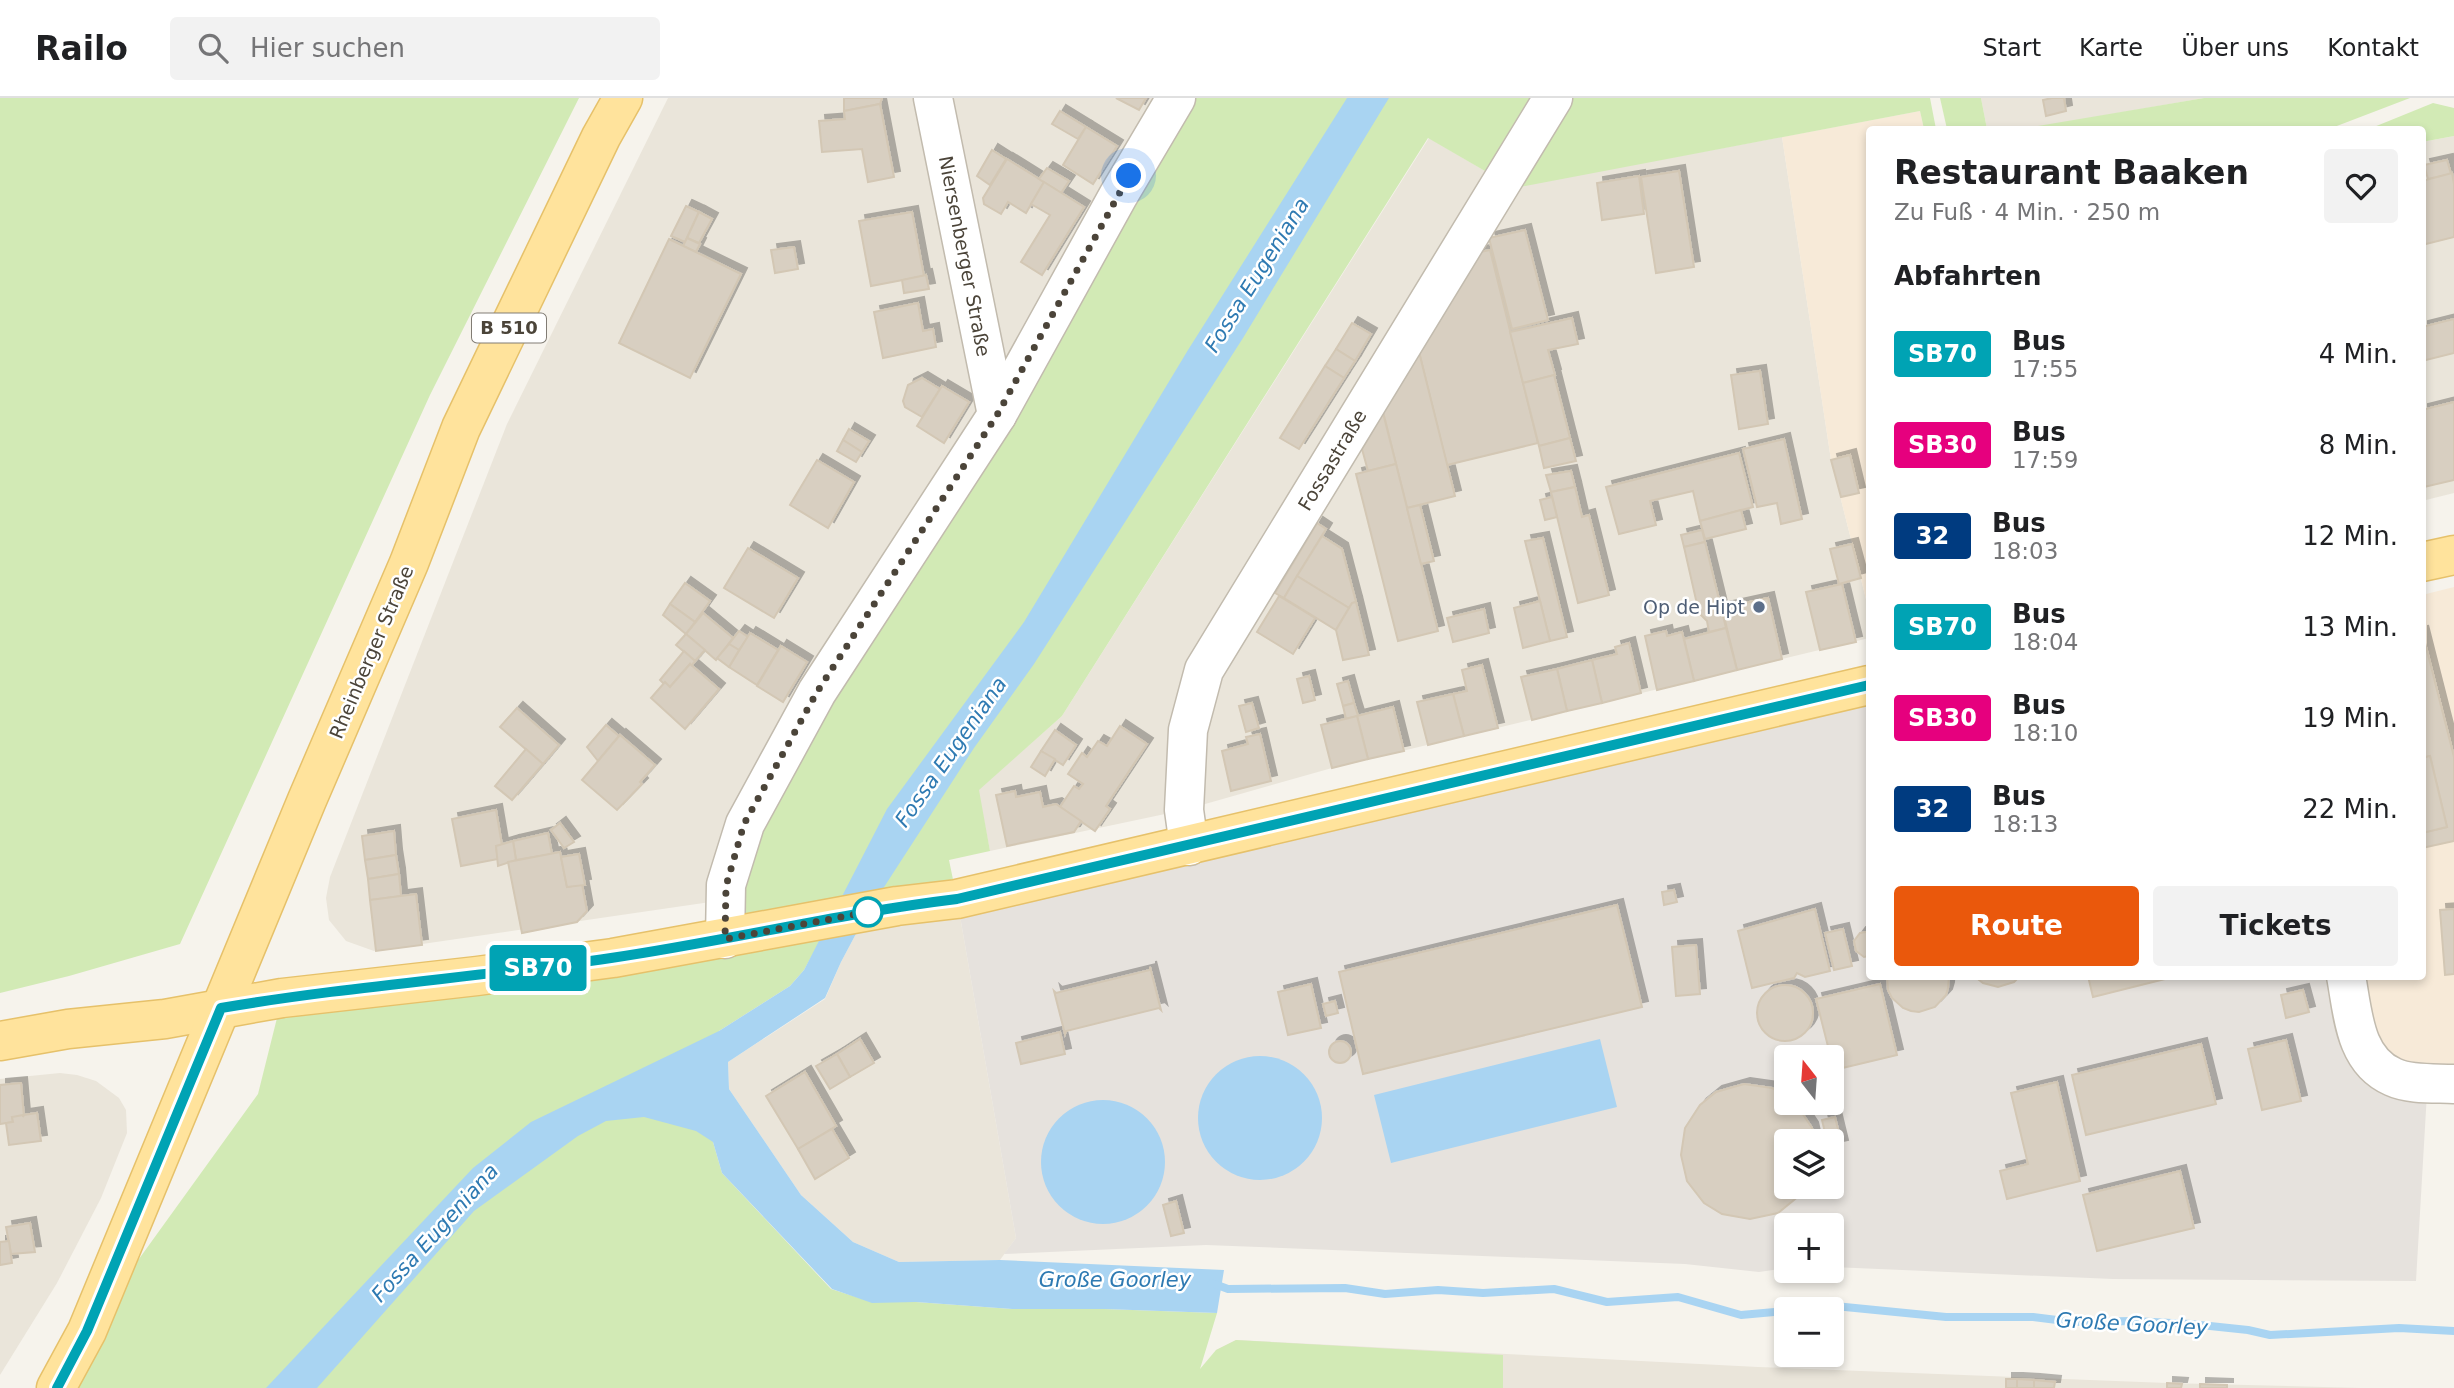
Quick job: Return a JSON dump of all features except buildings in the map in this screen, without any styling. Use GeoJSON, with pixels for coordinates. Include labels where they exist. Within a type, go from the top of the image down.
{"type":"FeatureCollection","features":[{"type":"Feature","properties":{"kind":"main road","name":"Rheinberger Straße"},"geometry":{"type":"LineString","coordinates":[[221,1008],[409,564],[461,428],[601,137],[623,98]]}},
{"type":"Feature","properties":{"kind":"main road"},"geometry":{"type":"LineString","coordinates":[[2426,536],[2454,530]]}},
{"type":"Feature","properties":{"kind":"main road"},"geometry":{"type":"LineString","coordinates":[[2426,561],[2454,555]]}},
{"type":"Feature","properties":{"kind":"main road"},"geometry":{"type":"LineString","coordinates":[[0,1041],[68,1029],[165,1019],[282,998],[599,960],[897,906],[957,899],[1866,686]]}},
{"type":"Feature","properties":{"kind":"main road","name":"B 510"},"geometry":{"type":"LineString","coordinates":[[57,1388],[87,1331],[221,1008]]}},
{"type":"Feature","properties":{"kind":"street","name":"Niersenberger Straße"},"geometry":{"type":"LineString","coordinates":[[933,98],[997,415]]}},
{"type":"Feature","properties":{"kind":"street"},"geometry":{"type":"LineString","coordinates":[[725,939],[726,886],[744,824],[817,692],[997,415],[1118,196],[1176,98]]}},
{"type":"Feature","properties":{"kind":"street","name":"Fossastraße"},"geometry":{"type":"LineString","coordinates":[[1189,846],[1184,810],[1188,730],[1204,670],[1553,98]]}},
{"type":"Feature","properties":{"kind":"street"},"geometry":{"type":"LineString","coordinates":[[2347,980],[2359,1041],[2376,1067],[2395,1079],[2454,1084]]}},
{"type":"Feature","properties":{"kind":"shaded area"},"geometry":{"type":"Polygon","coordinates":[[[668,98],[1176,98],[731,899],[374,951],[346,941],[329,920],[326,898],[330,877],[507,424],[668,98]]]}},
{"type":"Feature","properties":{"kind":"shaded area"},"geometry":{"type":"Polygon","coordinates":[[[1981,98],[2204,98],[2043,126],[1986,126],[1981,98]]]}},
{"type":"Feature","properties":{"kind":"shaded area"},"geometry":{"type":"Polygon","coordinates":[[[1920,111],[1923,126],[1866,126],[1866,599],[1831,460],[1782,137],[1920,111]]]}},
{"type":"Feature","properties":{"kind":"shaded area"},"geometry":{"type":"Polygon","coordinates":[[[2454,136],[2454,493],[2426,500],[2426,141],[2454,136]]]}},
{"type":"Feature","properties":{"kind":"shaded area"},"geometry":{"type":"Polygon","coordinates":[[[1782,137],[1831,460],[1866,599],[1866,639],[1332,768],[1184,810],[990,851],[978,790],[1062,716],[1429,138],[1497,178],[1520,186],[1782,137]]]}},
{"type":"Feature","properties":{"kind":"shaded area"},"geometry":{"type":"Polygon","coordinates":[[[2454,587],[2454,1069],[2399,1064],[2372,1040],[2360,980],[2426,980],[2426,594],[2454,587]]]}},
{"type":"Feature","properties":{"kind":"shaded area"},"geometry":{"type":"Polygon","coordinates":[[[1866,695],[1866,980],[2348,980],[2366,1047],[2427,1093],[2416,1281],[2113,1279],[1844,1268],[1844,1213],[1774,1213],[1774,1270],[1759,1272],[1685,1264],[1206,1245],[1004,1254],[1016,1238],[957,899],[1866,695]]]}},
{"type":"Feature","properties":{"kind":"shaded area"},"geometry":{"type":"Polygon","coordinates":[[[957,899],[1016,1238],[1000,1260],[899,1262],[853,1242],[801,1195],[729,1089],[728,1062],[825,999],[866,915],[957,899]]]}},
{"type":"Feature","properties":{"kind":"shaded area"},"geometry":{"type":"Polygon","coordinates":[[[60,1073],[96,1081],[119,1098],[126,1110],[127,1133],[101,1198],[57,1283],[0,1375],[0,1079],[60,1073]]]}},
{"type":"Feature","properties":{"kind":"shaded area"},"geometry":{"type":"Polygon","coordinates":[[[1236,1340],[1758,1367],[2361,1388],[1206,1388],[1216,1350],[1236,1340]]]}},
{"type":"Feature","properties":{"kind":"green space"},"geometry":{"type":"Polygon","coordinates":[[[0,98],[579,98],[430,395],[180,944],[0,993],[0,98]]]}},
{"type":"Feature","properties":{"kind":"green space"},"geometry":{"type":"Polygon","coordinates":[[[1176,98],[1545,98],[1497,178],[1428,138],[1062,716],[979,790],[990,851],[949,860],[957,899],[831,921],[804,970],[790,986],[719,1031],[713,1142],[722,1173],[831,1289],[872,1302],[916,1302],[1012,1309],[1217,1313],[1200,1369],[1216,1350],[1236,1340],[1503,1355],[1503,1388],[56,1388],[87,1331],[258,1094],[282,998],[725,939],[745,824],[1176,98]]]}},
{"type":"Feature","properties":{"kind":"green space"},"geometry":{"type":"Polygon","coordinates":[[[1571,98],[1930,98],[1935,126],[1923,126],[1920,111],[1520,187],[1571,98]]]}},
{"type":"Feature","properties":{"kind":"green space"},"geometry":{"type":"Polygon","coordinates":[[[1940,98],[1981,98],[1986,126],[1946,126],[1940,98]]]}},
{"type":"Feature","properties":{"kind":"green space"},"geometry":{"type":"Polygon","coordinates":[[[2204,98],[2410,98],[2337,126],[2038,126],[2204,98]]]}},
{"type":"Feature","properties":{"kind":"green space"},"geometry":{"type":"Polygon","coordinates":[[[2433,103],[2454,108],[2454,136],[2426,141],[2426,126],[2376,126],[2433,103]]]}},
{"type":"Feature","properties":{"kind":"water","name":"Fossa Eugeniana"},"geometry":{"type":"Polygon","coordinates":[[[1347,98],[1389,98],[1243,338],[1034,664],[974,748],[866,915],[825,998],[728,1062],[729,1089],[801,1195],[853,1242],[899,1262],[1000,1260],[1224,1270],[1217,1313],[1012,1309],[916,1302],[872,1303],[832,1289],[722,1173],[713,1142],[696,1131],[644,1117],[606,1121],[578,1136],[474,1211],[317,1388],[266,1388],[473,1168],[531,1122],[719,1031],[790,986],[804,970],[887,809],[1024,622],[1188,350],[1347,98]]]}},
{"type":"Feature","properties":{"kind":"water"},"geometry":{"type":"Polygon","coordinates":[[[1600,1039],[1617,1107],[1391,1163],[1374,1095],[1600,1039]]]}},
{"type":"Feature","properties":{"kind":"water"},"geometry":{"type":"Polygon","coordinates":[[[1260,1056],[1284,1061],[1304,1074],[1317,1094],[1322,1118],[1317,1142],[1304,1162],[1284,1175],[1260,1180],[1236,1175],[1216,1162],[1203,1142],[1198,1118],[1203,1094],[1216,1074],[1236,1061],[1260,1056]]]}},
{"type":"Feature","properties":{"kind":"water"},"geometry":{"type":"Polygon","coordinates":[[[1103,1100],[1127,1105],[1147,1118],[1160,1138],[1165,1162],[1160,1186],[1147,1206],[1127,1219],[1103,1224],[1079,1219],[1059,1206],[1046,1186],[1041,1162],[1046,1138],[1059,1118],[1079,1105],[1103,1100]]]}},
{"type":"Feature","properties":{"kind":"waterway","name":"Große Goorley"},"geometry":{"type":"LineString","coordinates":[[1212,1283],[1228,1289],[1345,1288],[1385,1294],[1438,1290],[1483,1293],[1554,1289],[1607,1302],[1678,1297],[1741,1315],[1774,1312]]}},
{"type":"Feature","properties":{"kind":"waterway","name":"Große Goorley"},"geometry":{"type":"LineString","coordinates":[[1844,1307],[1946,1317],[2033,1317],[2073,1322],[2191,1324],[2270,1335],[2399,1328],[2454,1331]]}},
{"type":"Feature","properties":{"kind":"bus line","name":"SB70"},"geometry":{"type":"LineString","coordinates":[[57,1388],[87,1331],[221,1008],[282,998],[613,958],[897,906],[957,899],[1866,686]]}},
{"type":"Feature","properties":{"kind":"place","name":"Op de Hipt"},"geometry":{"type":"Point","coordinates":[1759,607]}},
{"type":"Feature","properties":{"kind":"route"},"geometry":{"type":"LineString","coordinates":[[868,912],[873,911],[725,939],[726,886],[744,824],[817,692],[997,415],[1129,176]]}}]}
